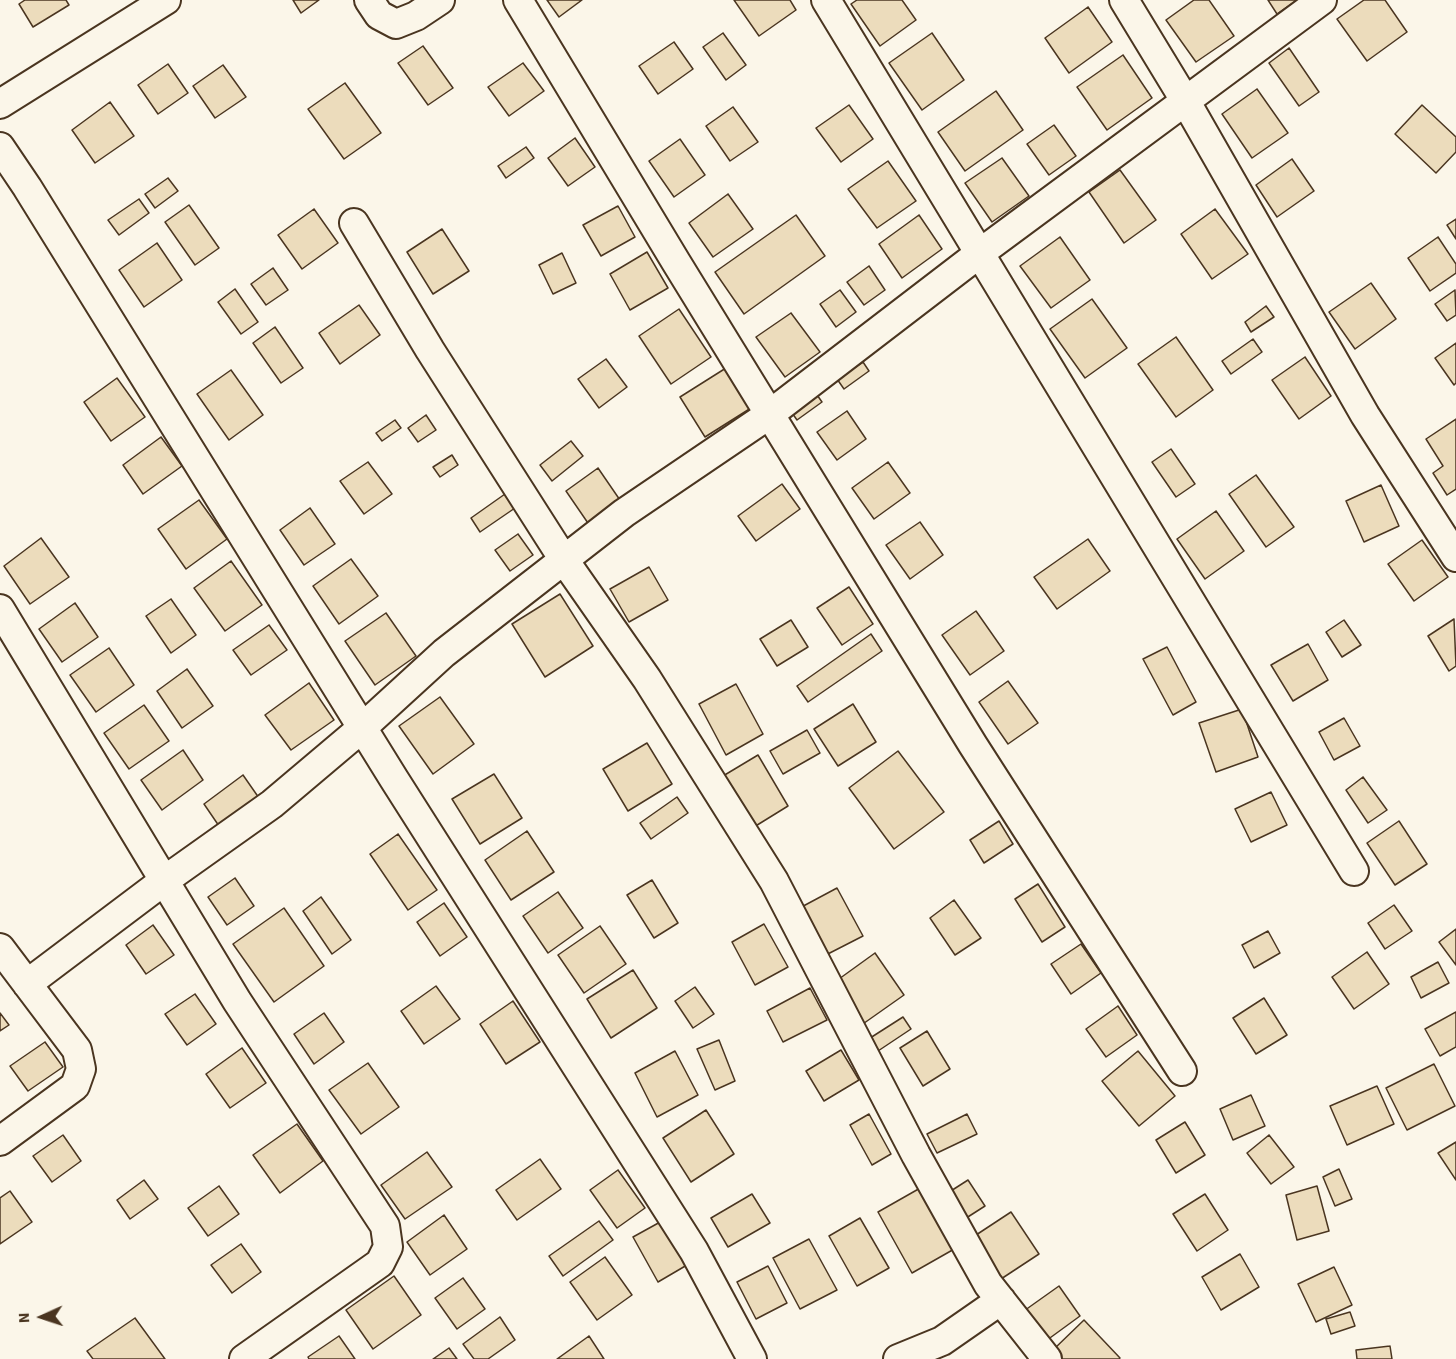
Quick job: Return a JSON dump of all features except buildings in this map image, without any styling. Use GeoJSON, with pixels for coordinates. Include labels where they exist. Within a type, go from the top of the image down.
{"type":"FeatureCollection","features":[{"type":"Feature","properties":{"kind":"street"},"geometry":{"type":"LineString","coordinates":[[0,104],[165,0]]}},
{"type":"Feature","properties":{"kind":"street"},"geometry":{"type":"LineString","coordinates":[[369,0],[379,15],[396,24],[416,16],[440,0]]}},
{"type":"Feature","properties":{"kind":"street"},"geometry":{"type":"LineString","coordinates":[[518,0],[973,746],[1182,1071]]}},
{"type":"Feature","properties":{"kind":"street"},"geometry":{"type":"LineString","coordinates":[[826,0],[1354,871]]}},
{"type":"Feature","properties":{"kind":"street"},"geometry":{"type":"LineString","coordinates":[[1124,0],[1186,102],[1365,416],[1456,557]]}},
{"type":"Feature","properties":{"kind":"street"},"geometry":{"type":"LineString","coordinates":[[27,984],[165,880],[272,804],[362,728],[444,653],[624,513],[770,414],[980,253],[1322,0]]}},
{"type":"Feature","properties":{"kind":"street"},"geometry":{"type":"LineString","coordinates":[[0,147],[27,186],[362,728],[694,1251],[752,1359]]}},
{"type":"Feature","properties":{"kind":"street"},"geometry":{"type":"LineString","coordinates":[[354,224],[430,350],[564,560],[647,679],[774,882],[916,1155],[988,1284],[1047,1359]]}},
{"type":"Feature","properties":{"kind":"street"},"geometry":{"type":"LineString","coordinates":[[0,609],[237,1001],[385,1226],[388,1247],[380,1263],[244,1359]]}},
{"type":"Feature","properties":{"kind":"street"},"geometry":{"type":"LineString","coordinates":[[0,948],[77,1050],[81,1069],[75,1086],[0,1141]]}},
{"type":"Feature","properties":{"kind":"street"},"geometry":{"type":"LineString","coordinates":[[898,1359],[942,1341],[1001,1300]]}}]}
